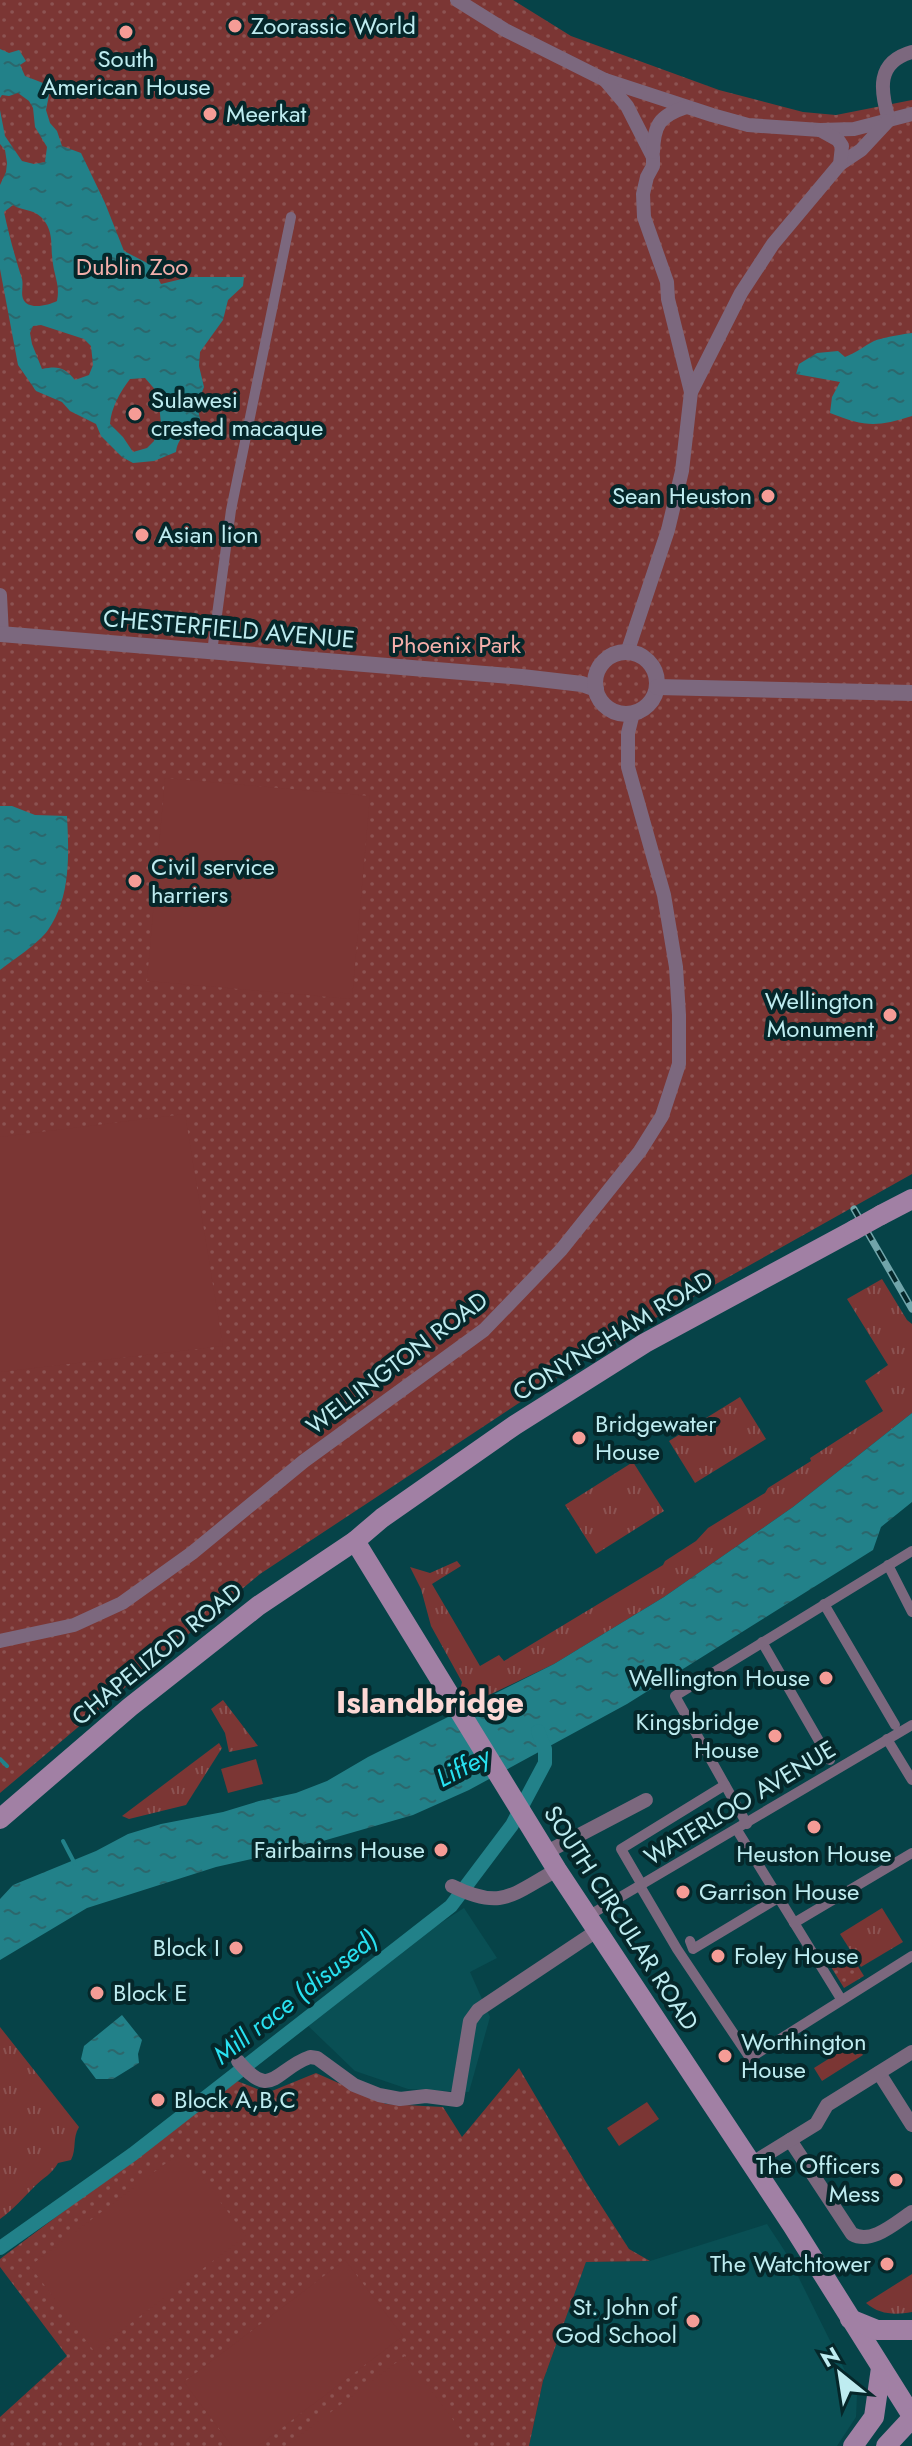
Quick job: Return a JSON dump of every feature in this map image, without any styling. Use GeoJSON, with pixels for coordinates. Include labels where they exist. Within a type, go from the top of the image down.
{"type":"FeatureCollection","features":[{"type":"Feature","properties":{"kind":"main road","name":"CONYNGHAM ROAD"},"geometry":{"type":"LineString","coordinates":[[355,1541],[382,1518],[575,1386],[699,1313],[912,1199]]}},
{"type":"Feature","properties":{"kind":"main road","name":"SOUTH CIRCULAR ROAD"},"geometry":{"type":"LineString","coordinates":[[355,1541],[552,1861],[912,2417]]}},
{"type":"Feature","properties":{"kind":"main road","name":"CHAPELIZOD ROAD"},"geometry":{"type":"LineString","coordinates":[[0,1819],[130,1707],[247,1615],[301,1575],[355,1541]]}},
{"type":"Feature","properties":{"kind":"main road"},"geometry":{"type":"LineString","coordinates":[[850,2319],[877,2330],[912,2330]]}},
{"type":"Feature","properties":{"kind":"main road"},"geometry":{"type":"LineString","coordinates":[[853,2446],[874,2417],[881,2368]]}},
{"type":"Feature","properties":{"kind":"main road"},"geometry":{"type":"LineString","coordinates":[[886,2446],[912,2417]]}},
{"type":"Feature","properties":{"kind":"street"},"geometry":{"type":"LineString","coordinates":[[457,0],[488,21],[605,80],[748,125],[854,129],[912,114]]}},
{"type":"Feature","properties":{"kind":"street"},"geometry":{"type":"LineString","coordinates":[[889,120],[883,99],[883,77],[888,65],[899,55],[912,52]]}},
{"type":"Feature","properties":{"kind":"street"},"geometry":{"type":"LineString","coordinates":[[605,80],[627,106],[653,157]]}},
{"type":"Feature","properties":{"kind":"street"},"geometry":{"type":"LineString","coordinates":[[686,107],[675,110],[659,121],[654,132],[653,166],[643,194],[644,217],[667,282],[668,299],[691,392]]}},
{"type":"Feature","properties":{"kind":"street"},"geometry":{"type":"LineString","coordinates":[[627,653],[668,530],[682,471],[691,392],[713,345],[741,293],[773,244],[840,164],[861,150],[889,120]]}},
{"type":"Feature","properties":{"kind":"street"},"geometry":{"type":"LineString","coordinates":[[820,130],[838,140],[842,146],[840,164]]}},
{"type":"Feature","properties":{"kind":"street"},"geometry":{"type":"LineString","coordinates":[[212,652],[231,510],[291,217]]}},
{"type":"Feature","properties":{"kind":"street"},"geometry":{"type":"LineString","coordinates":[[680,346],[697,355],[704,354],[713,345]]}},
{"type":"Feature","properties":{"kind":"street"},"geometry":{"type":"LineString","coordinates":[[0,595],[1,634]]}},
{"type":"Feature","properties":{"kind":"street","name":"CHESTERFIELD AVENUE"},"geometry":{"type":"LineString","coordinates":[[1,634],[522,677],[582,684],[596,689]]}},
{"type":"Feature","properties":{"kind":"street"},"geometry":{"type":"LineString","coordinates":[[627,653],[646,659],[657,677],[657,687],[649,704],[633,713],[614,712],[599,698],[596,689],[598,670],[610,657],[627,653]]}},
{"type":"Feature","properties":{"kind":"street"},"geometry":{"type":"LineString","coordinates":[[657,687],[912,693]]}},
{"type":"Feature","properties":{"kind":"street","name":"WELLINGTON ROAD"},"geometry":{"type":"LineString","coordinates":[[0,1641],[74,1625],[122,1603],[192,1553],[304,1461],[484,1330],[561,1250],[640,1151],[662,1116],[679,1064],[679,1015],[676,967],[664,895],[628,767],[628,733],[633,713]]}},
{"type":"Feature","properties":{"kind":"street"},"geometry":{"type":"LineString","coordinates":[[841,1999],[778,1898],[742,1827],[725,1785],[675,1696],[912,1551]]}},
{"type":"Feature","properties":{"kind":"street"},"geometry":{"type":"LineString","coordinates":[[888,1565],[912,1612]]}},
{"type":"Feature","properties":{"kind":"street"},"geometry":{"type":"LineString","coordinates":[[824,1604],[895,1725]]}},
{"type":"Feature","properties":{"kind":"street"},"geometry":{"type":"LineString","coordinates":[[762,1642],[830,1760]]}},
{"type":"Feature","properties":{"kind":"street","name":"WATERLOO AVENUE"},"geometry":{"type":"LineString","coordinates":[[593,1923],[641,1885],[912,1725]]}},
{"type":"Feature","properties":{"kind":"street"},"geometry":{"type":"LineString","coordinates":[[887,1739],[912,1780]]}},
{"type":"Feature","properties":{"kind":"street"},"geometry":{"type":"LineString","coordinates":[[725,1785],[621,1849],[677,1949],[750,2058],[912,1956]]}},
{"type":"Feature","properties":{"kind":"street"},"geometry":{"type":"LineString","coordinates":[[452,1886],[473,1896],[502,1900],[552,1861],[646,1800]]}},
{"type":"Feature","properties":{"kind":"street"},"geometry":{"type":"LineString","coordinates":[[794,1923],[912,1853]]}},
{"type":"Feature","properties":{"kind":"street"},"geometry":{"type":"LineString","coordinates":[[690,1941],[693,1949],[778,1898]]}},
{"type":"Feature","properties":{"kind":"street"},"geometry":{"type":"LineString","coordinates":[[238,2061],[257,2080],[272,2080],[310,2057],[317,2058],[354,2085],[379,2095],[400,2099],[426,2096],[457,2100],[470,2021],[478,2010],[593,1923]]}},
{"type":"Feature","properties":{"kind":"street"},"geometry":{"type":"LineString","coordinates":[[751,2164],[816,2124],[827,2105],[912,2052]]}},
{"type":"Feature","properties":{"kind":"street"},"geometry":{"type":"LineString","coordinates":[[879,2073],[912,2125]]}},
{"type":"Feature","properties":{"kind":"street"},"geometry":{"type":"LineString","coordinates":[[790,2140],[852,2234],[862,2238],[872,2237],[912,2212]]}},
{"type":"Feature","properties":{"kind":"shaded area"},"geometry":{"type":"Polygon","coordinates":[[[464,1908],[497,1958],[470,1972],[490,2017],[469,2092],[408,2089],[355,2071],[301,2019],[333,1992],[464,1908]]]}},
{"type":"Feature","properties":{"kind":"shaded area","name":"St. John of God School"},"geometry":{"type":"Polygon","coordinates":[[[767,2224],[788,2256],[857,2395],[856,2417],[837,2446],[529,2446],[543,2381],[586,2262],[650,2261],[767,2224]]]}},
{"type":"Feature","properties":{"kind":"green space","name":"Phoenix Park"},"geometry":{"type":"Polygon","coordinates":[[[0,0],[513,0],[571,36],[719,90],[803,112],[836,115],[912,100],[912,1174],[604,1347],[260,1574],[0,1793],[0,0]]]}},
{"type":"Feature","properties":{"kind":"green space"},"geometry":{"type":"Polygon","coordinates":[[[165,778],[370,796],[352,999],[147,981],[165,778]]]}},
{"type":"Feature","properties":{"kind":"green space"},"geometry":{"type":"Polygon","coordinates":[[[185,1114],[223,1346],[0,1372],[0,1137],[185,1114]]]}},
{"type":"Feature","properties":{"kind":"green space"},"geometry":{"type":"Polygon","coordinates":[[[882,1279],[912,1324],[912,1413],[793,1507],[664,1597],[554,1664],[470,1704],[460,1690],[462,1682],[431,1626],[421,1589],[410,1567],[430,1573],[457,1561],[461,1566],[432,1584],[480,1666],[499,1655],[504,1661],[663,1565],[696,1541],[708,1528],[765,1493],[811,1461],[810,1458],[883,1411],[865,1381],[888,1365],[847,1299],[882,1279]]]}},
{"type":"Feature","properties":{"kind":"green space"},"geometry":{"type":"Polygon","coordinates":[[[740,1397],[766,1439],[695,1483],[669,1441],[740,1397]]]}},
{"type":"Feature","properties":{"kind":"green space"},"geometry":{"type":"Polygon","coordinates":[[[633,1462],[664,1511],[596,1554],[565,1505],[633,1462]]]}},
{"type":"Feature","properties":{"kind":"green space"},"geometry":{"type":"Polygon","coordinates":[[[223,1700],[258,1746],[229,1752],[225,1733],[211,1709],[223,1700]]]}},
{"type":"Feature","properties":{"kind":"green space"},"geometry":{"type":"Polygon","coordinates":[[[219,1743],[222,1748],[186,1805],[129,1819],[122,1816],[219,1743]]]}},
{"type":"Feature","properties":{"kind":"green space"},"geometry":{"type":"Polygon","coordinates":[[[256,1759],[263,1784],[228,1793],[221,1769],[256,1759]]]}},
{"type":"Feature","properties":{"kind":"green space"},"geometry":{"type":"Polygon","coordinates":[[[882,1908],[903,1942],[861,1967],[840,1934],[882,1908]]]}},
{"type":"Feature","properties":{"kind":"green space"},"geometry":{"type":"Polygon","coordinates":[[[845,1952],[848,1957],[851,1955],[864,1976],[844,1988],[828,1962],[845,1952]]]}},
{"type":"Feature","properties":{"kind":"green space"},"geometry":{"type":"Polygon","coordinates":[[[0,2027],[79,2127],[71,2160],[58,2163],[0,2219],[0,2027]]]}},
{"type":"Feature","properties":{"kind":"green space"},"geometry":{"type":"Polygon","coordinates":[[[849,2046],[855,2055],[861,2052],[863,2055],[822,2081],[814,2068],[849,2046]]]}},
{"type":"Feature","properties":{"kind":"green space"},"geometry":{"type":"Polygon","coordinates":[[[519,2068],[629,2249],[650,2261],[586,2262],[543,2381],[529,2446],[0,2446],[0,2417],[67,2356],[0,2267],[0,2259],[237,2081],[267,2093],[316,2073],[386,2104],[443,2107],[462,2137],[519,2068]]]}},
{"type":"Feature","properties":{"kind":"green space"},"geometry":{"type":"Polygon","coordinates":[[[647,2102],[659,2119],[619,2146],[607,2128],[647,2102]]]}},
{"type":"Feature","properties":{"kind":"green space"},"geometry":{"type":"Polygon","coordinates":[[[182,2151],[246,2236],[94,2351],[30,2266],[182,2151]]]}},
{"type":"Feature","properties":{"kind":"green space"},"geometry":{"type":"Polygon","coordinates":[[[345,2260],[403,2336],[258,2446],[232,2446],[184,2382],[345,2260]]]}},
{"type":"Feature","properties":{"kind":"green space"},"geometry":{"type":"Polygon","coordinates":[[[912,2274],[912,2312],[888,2313],[866,2303],[912,2274]]]}},
{"type":"Feature","properties":{"kind":"green space"},"geometry":{"type":"Polygon","coordinates":[[[405,2356],[473,2446],[286,2446],[405,2356]]]}},
{"type":"Feature","properties":{"kind":"water"},"geometry":{"type":"Polygon","coordinates":[[[0,49],[9,53],[19,50],[26,61],[20,65],[25,76],[43,83],[49,95],[46,110],[62,146],[81,153],[124,251],[151,265],[161,284],[190,277],[244,277],[243,286],[228,300],[223,320],[200,352],[199,366],[204,387],[197,405],[201,424],[183,437],[176,452],[154,461],[133,463],[122,457],[101,436],[96,424],[70,411],[62,402],[36,391],[18,365],[0,269],[0,185],[7,163],[5,150],[0,144],[0,110],[5,136],[22,161],[34,164],[45,162],[47,147],[35,127],[29,101],[18,93],[0,98],[0,49]],[[13,205],[4,212],[22,279],[23,298],[33,306],[57,301],[48,228],[38,214],[13,205]],[[41,325],[33,326],[30,333],[32,344],[42,369],[60,368],[75,380],[89,375],[93,365],[91,346],[84,339],[41,325]],[[145,378],[130,379],[117,400],[110,424],[133,452],[147,448],[154,441],[156,429],[161,424],[158,393],[145,378]]]}},
{"type":"Feature","properties":{"kind":"water"},"geometry":{"type":"Polygon","coordinates":[[[912,333],[912,416],[871,424],[842,418],[830,413],[832,397],[840,382],[796,374],[799,364],[817,353],[838,351],[845,357],[874,341],[912,333]]]}},
{"type":"Feature","properties":{"kind":"water"},"geometry":{"type":"Polygon","coordinates":[[[0,806],[12,806],[35,815],[67,816],[68,846],[65,890],[56,917],[38,941],[0,970],[0,806]]]}},
{"type":"Feature","properties":{"kind":"water","name":"Liffey"},"geometry":{"type":"Polygon","coordinates":[[[912,1413],[912,1502],[881,1527],[873,1550],[627,1704],[469,1790],[413,1815],[295,1849],[216,1867],[87,1908],[0,1960],[0,1899],[13,1885],[96,1851],[128,1834],[296,1793],[327,1781],[368,1757],[554,1664],[664,1597],[793,1507],[912,1413]]]}},
{"type":"Feature","properties":{"kind":"water"},"geometry":{"type":"Polygon","coordinates":[[[122,2015],[142,2040],[139,2063],[113,2079],[96,2079],[81,2059],[84,2046],[122,2015]]]}},
{"type":"Feature","properties":{"kind":"waterway","name":"Mill race (disused)"},"geometry":{"type":"LineString","coordinates":[[0,2248],[133,2154],[451,1906],[512,1825],[545,1763],[545,1749],[538,1731]]}},
{"type":"Feature","properties":{"kind":"waterway"},"geometry":{"type":"LineString","coordinates":[[0,1759],[7,1766]]}},
{"type":"Feature","properties":{"kind":"waterway"},"geometry":{"type":"LineString","coordinates":[[63,1841],[75,1864]]}},
{"type":"Feature","properties":{"kind":"railway"},"geometry":{"type":"LineString","coordinates":[[854,1209],[912,1309]]}},
{"type":"Feature","properties":{"kind":"place","name":"Zoorassic World"},"geometry":{"type":"Point","coordinates":[235,26]}},
{"type":"Feature","properties":{"kind":"place","name":"South American House"},"geometry":{"type":"Point","coordinates":[126,32]}},
{"type":"Feature","properties":{"kind":"place","name":"Meerkat"},"geometry":{"type":"Point","coordinates":[210,114]}},
{"type":"Feature","properties":{"kind":"place","name":"Sulawesi crested macaque"},"geometry":{"type":"Point","coordinates":[135,414]}},
{"type":"Feature","properties":{"kind":"place","name":"Sean Heuston"},"geometry":{"type":"Point","coordinates":[768,496]}},
{"type":"Feature","properties":{"kind":"place","name":"Asian lion"},"geometry":{"type":"Point","coordinates":[142,535]}},
{"type":"Feature","properties":{"kind":"place","name":"Civil service harriers"},"geometry":{"type":"Point","coordinates":[135,881]}},
{"type":"Feature","properties":{"kind":"place","name":"Wellington Monument"},"geometry":{"type":"Point","coordinates":[890,1015]}},
{"type":"Feature","properties":{"kind":"place","name":"Bridgewater House"},"geometry":{"type":"Point","coordinates":[579,1438]}},
{"type":"Feature","properties":{"kind":"place","name":"Wellington House"},"geometry":{"type":"Point","coordinates":[826,1678]}},
{"type":"Feature","properties":{"kind":"place","name":"Kingsbridge House"},"geometry":{"type":"Point","coordinates":[775,1736]}},
{"type":"Feature","properties":{"kind":"place","name":"Heuston House"},"geometry":{"type":"Point","coordinates":[814,1827]}},
{"type":"Feature","properties":{"kind":"place","name":"Fairbairns House"},"geometry":{"type":"Point","coordinates":[441,1850]}},
{"type":"Feature","properties":{"kind":"place","name":"Garrison House"},"geometry":{"type":"Point","coordinates":[683,1892]}},
{"type":"Feature","properties":{"kind":"place","name":"Block I"},"geometry":{"type":"Point","coordinates":[236,1948]}},
{"type":"Feature","properties":{"kind":"place","name":"Foley House"},"geometry":{"type":"Point","coordinates":[718,1956]}},
{"type":"Feature","properties":{"kind":"place","name":"Block E"},"geometry":{"type":"Point","coordinates":[97,1993]}},
{"type":"Feature","properties":{"kind":"place","name":"Worthington House"},"geometry":{"type":"Point","coordinates":[725,2056]}},
{"type":"Feature","properties":{"kind":"place","name":"Block A,B,C"},"geometry":{"type":"Point","coordinates":[158,2100]}},
{"type":"Feature","properties":{"kind":"place","name":"The Officers Mess"},"geometry":{"type":"Point","coordinates":[896,2180]}},
{"type":"Feature","properties":{"kind":"place","name":"The Watchtower"},"geometry":{"type":"Point","coordinates":[887,2264]}},
{"type":"Feature","properties":{"kind":"place","name":"St. John of God School"},"geometry":{"type":"Point","coordinates":[693,2321]}},
{"type":"Feature","properties":{"kind":"district","name":"Islandbridge"},"geometry":{"type":"Point","coordinates":[430,1702]}},
{"type":"Feature","properties":{"kind":"park label","name":"Dublin Zoo"},"geometry":{"type":"Point","coordinates":[132,267]}}]}
